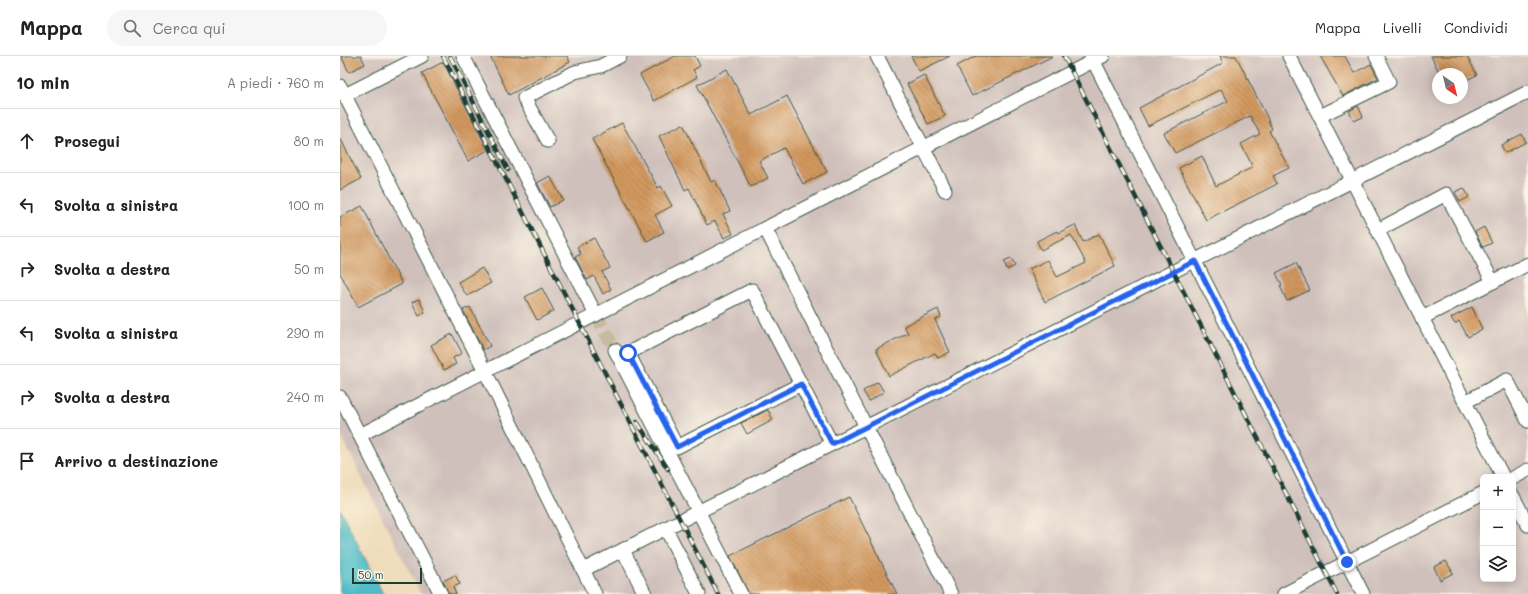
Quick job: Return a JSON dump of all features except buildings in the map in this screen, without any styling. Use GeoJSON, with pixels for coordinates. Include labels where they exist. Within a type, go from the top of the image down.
{"type":"FeatureCollection","features":[{"type":"Feature","properties":{"kind":"lane"},"geometry":{"type":"LineString","coordinates":[[422,56],[342,91],[485,371],[595,594]]}},
{"type":"Feature","properties":{"kind":"lane"},"geometry":{"type":"LineString","coordinates":[[464,56],[596,315]]}},
{"type":"Feature","properties":{"kind":"lane"},"geometry":{"type":"LineString","coordinates":[[548,141],[524,98],[575,72],[601,66],[620,56]]}},
{"type":"Feature","properties":{"kind":"lane"},"geometry":{"type":"LineString","coordinates":[[877,56],[945,190]]}},
{"type":"Feature","properties":{"kind":"lane"},"geometry":{"type":"LineString","coordinates":[[1289,56],[1501,474]]}},
{"type":"Feature","properties":{"kind":"lane"},"geometry":{"type":"LineString","coordinates":[[1320,116],[1389,82],[1376,56]]}},
{"type":"Feature","properties":{"kind":"lane"},"geometry":{"type":"LineString","coordinates":[[360,435],[923,148],[1096,58],[1195,261],[1363,594]]}},
{"type":"Feature","properties":{"kind":"lane"},"geometry":{"type":"LineString","coordinates":[[583,570],[1528,92]]}},
{"type":"Feature","properties":{"kind":"lane"},"geometry":{"type":"LineString","coordinates":[[1378,230],[1446,194],[1493,282]]}},
{"type":"Feature","properties":{"kind":"lane"},"geometry":{"type":"LineString","coordinates":[[765,228],[951,594]]}},
{"type":"Feature","properties":{"kind":"lane"},"geometry":{"type":"LineString","coordinates":[[1422,318],[1528,264]]}},
{"type":"Feature","properties":{"kind":"lane"},"geometry":{"type":"LineString","coordinates":[[801,384],[677,447],[628,353],[752,290],[801,384],[832,444]]}},
{"type":"Feature","properties":{"kind":"lane"},"geometry":{"type":"LineString","coordinates":[[615,350],[741,594]]}},
{"type":"Feature","properties":{"kind":"lane"},"geometry":{"type":"LineString","coordinates":[[1465,402],[1507,380],[1528,421]]}},
{"type":"Feature","properties":{"kind":"lane"},"geometry":{"type":"LineString","coordinates":[[340,397],[441,594]]}},
{"type":"Feature","properties":{"kind":"lane"},"geometry":{"type":"LineString","coordinates":[[1516,476],[1528,470]]}},
{"type":"Feature","properties":{"kind":"lane"},"geometry":{"type":"LineString","coordinates":[[1284,594],[1480,495]]}},
{"type":"Feature","properties":{"kind":"lane"},"geometry":{"type":"LineString","coordinates":[[1516,502],[1528,525]]}},
{"type":"Feature","properties":{"kind":"lane"},"geometry":{"type":"LineString","coordinates":[[666,528],[699,594]]}},
{"type":"Feature","properties":{"kind":"lane"},"geometry":{"type":"LineString","coordinates":[[623,550],[645,594]]}},
{"type":"Feature","properties":{"kind":"shaded area"},"geometry":{"type":"Polygon","coordinates":[[[340,56],[1528,56],[1528,594],[421,594],[340,434],[340,56]]]}},
{"type":"Feature","properties":{"kind":"water"},"geometry":{"type":"Polygon","coordinates":[[[340,509],[383,594],[341,594],[340,509]]]}},
{"type":"Feature","properties":{"kind":"tunnel"},"geometry":{"type":"LineString","coordinates":[[596,315],[615,350]]}},
{"type":"Feature","properties":{"kind":"railway"},"geometry":{"type":"LineString","coordinates":[[443,56],[718,594]]}},
{"type":"Feature","properties":{"kind":"railway"},"geometry":{"type":"LineString","coordinates":[[450,56],[508,170]]}},
{"type":"Feature","properties":{"kind":"railway"},"geometry":{"type":"LineString","coordinates":[[1064,56],[1337,594]]}},
{"type":"Feature","properties":{"kind":"railway"},"geometry":{"type":"LineString","coordinates":[[637,422],[668,469]]}},
{"type":"Feature","properties":{"kind":"route"},"geometry":{"type":"LineString","coordinates":[[628,353],[677,447],[801,384],[832,444],[1195,261],[1347,562]]}}]}
